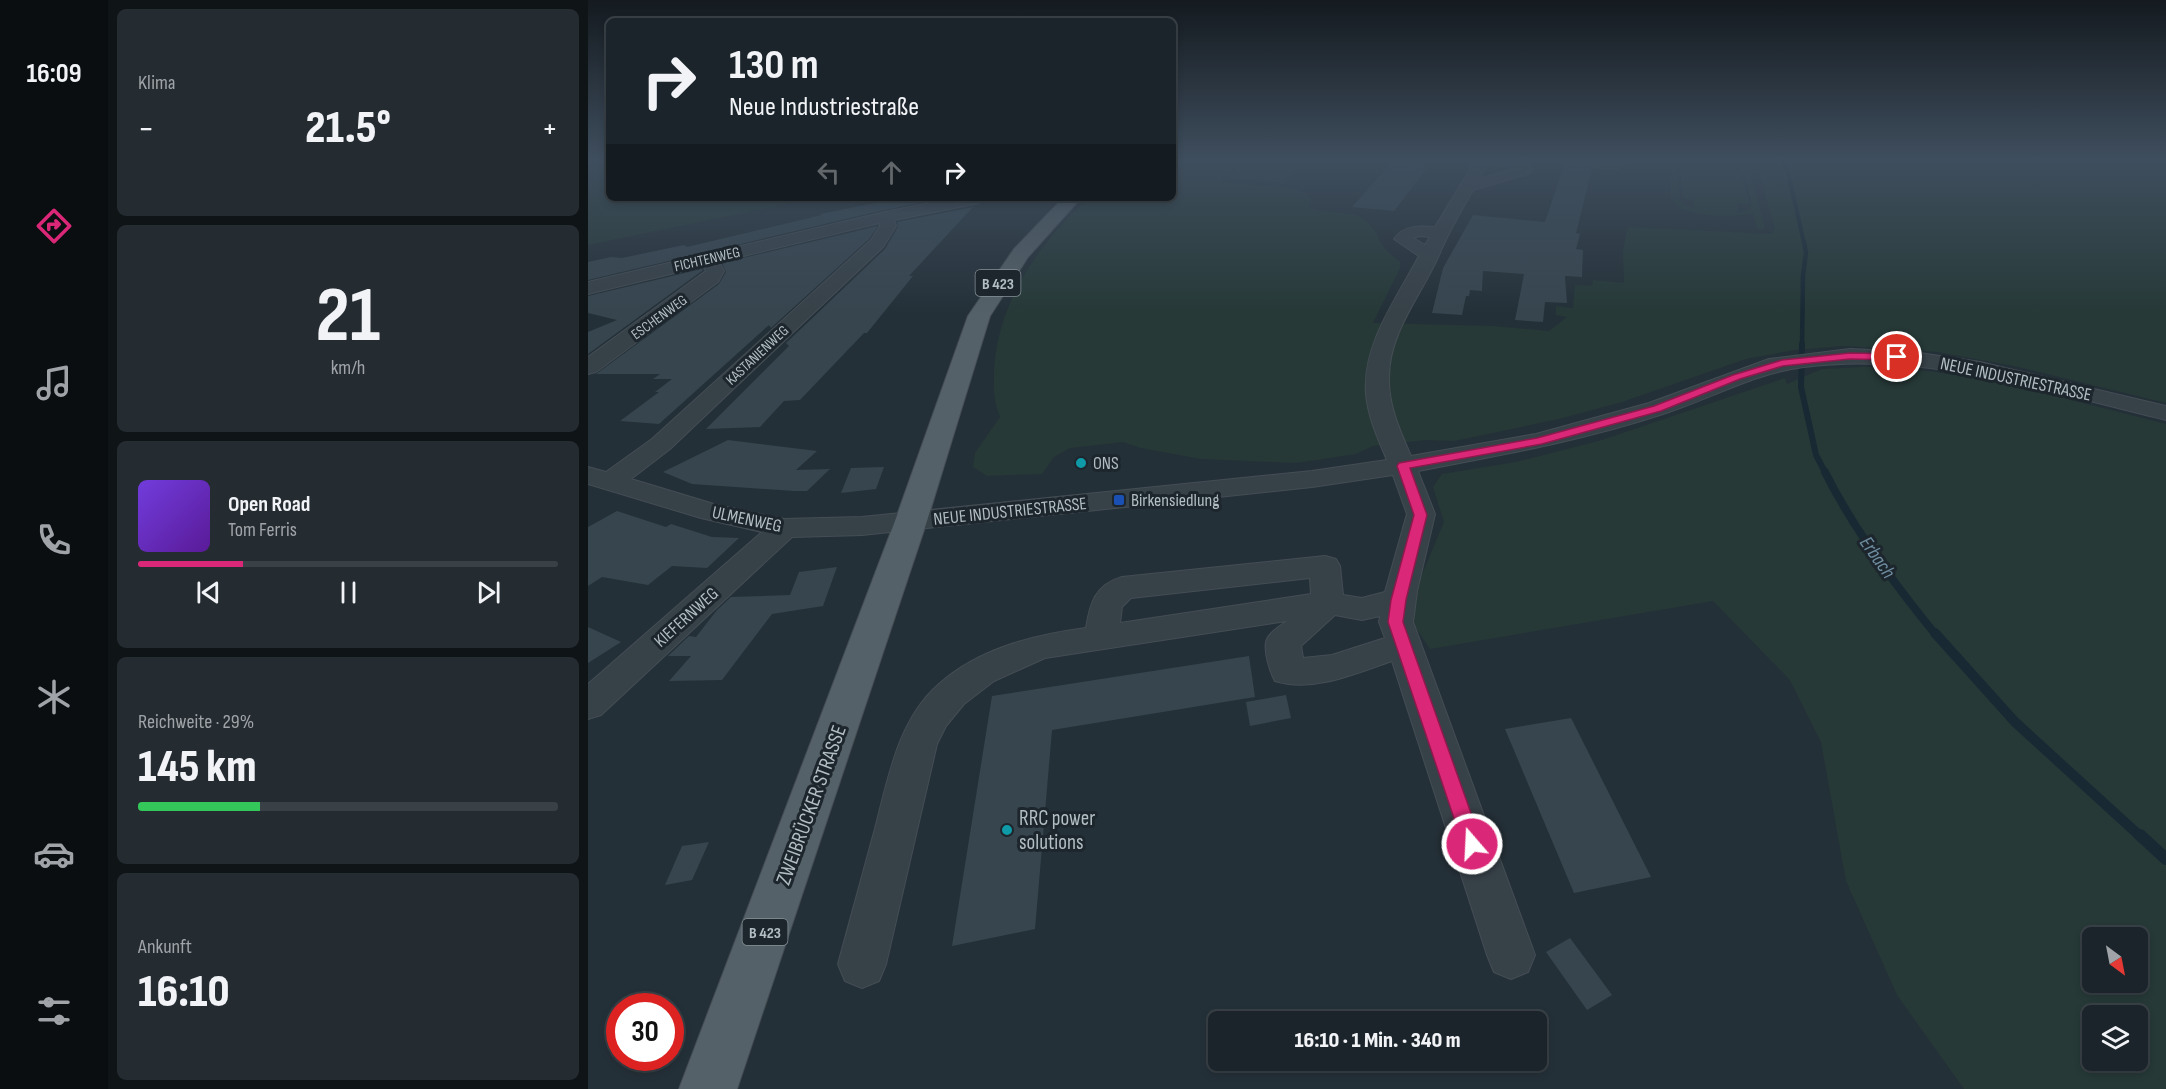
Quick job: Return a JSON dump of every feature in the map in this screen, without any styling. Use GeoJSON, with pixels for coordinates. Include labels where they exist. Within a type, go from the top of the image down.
{"type":"FeatureCollection","features":[{"type":"Feature","properties":{"kind":"main road","name":"B 423"},"geometry":{"type":"LineString","coordinates":[[911,521],[979,316],[992,292],[1024,248],[1059,212]]}},
{"type":"Feature","properties":{"kind":"main road","name":"ZWEIBRÜCKER STRASSE"},"geometry":{"type":"LineString","coordinates":[[708,1089],[911,521]]}},
{"type":"Feature","properties":{"kind":"street","name":"FICHTENWEG"},"geometry":{"type":"LineString","coordinates":[[588,288],[708,258],[914,212]]}},
{"type":"Feature","properties":{"kind":"street"},"geometry":{"type":"LineString","coordinates":[[1452,212],[1386,338],[1379,355],[1375,375],[1378,400],[1385,422],[1421,515],[1398,600],[1396,622],[1510,955]]}},
{"type":"Feature","properties":{"kind":"street","name":"KASTANIENWEG"},"geometry":{"type":"LineString","coordinates":[[599,478],[662,444],[877,243],[888,226],[885,218]]}},
{"type":"Feature","properties":{"kind":"street"},"geometry":{"type":"LineString","coordinates":[[1430,255],[1412,247],[1402,239],[1404,235],[1411,232],[1440,232]]}},
{"type":"Feature","properties":{"kind":"street","name":"ESCHENWEG"},"geometry":{"type":"LineString","coordinates":[[588,367],[711,279],[715,271],[708,258]]}},
{"type":"Feature","properties":{"kind":"street","name":"FICHTENWEG"},"geometry":{"type":"LineString","coordinates":[[588,297],[601,291],[612,281]]}},
{"type":"Feature","properties":{"kind":"street","name":"NEUE INDUSTRIESTRASSE"},"geometry":{"type":"LineString","coordinates":[[911,521],[1312,479],[1403,466],[1538,441],[1658,408],[1737,377],[1782,363],[1821,358],[1882,356],[1945,362],[2016,376],[2166,413]]}},
{"type":"Feature","properties":{"kind":"street","name":"ULMENWEG"},"geometry":{"type":"LineString","coordinates":[[599,478],[711,512],[784,528],[828,528],[911,521]]}},
{"type":"Feature","properties":{"kind":"street","name":"KIEFERNWEG"},"geometry":{"type":"LineString","coordinates":[[588,705],[784,528]]}},
{"type":"Feature","properties":{"kind":"street"},"geometry":{"type":"LineString","coordinates":[[862,964],[918,743],[933,717],[951,694],[981,672],[1039,647],[1328,603],[1362,609],[1398,600]]}},
{"type":"Feature","properties":{"kind":"street"},"geometry":{"type":"LineString","coordinates":[[1328,603],[1282,643],[1288,672],[1332,668],[1403,645]]}},
{"type":"Feature","properties":{"kind":"green space"},"geometry":{"type":"Polygon","coordinates":[[[588,212],[749,212],[588,245],[588,212]]]}},
{"type":"Feature","properties":{"kind":"green space"},"geometry":{"type":"Polygon","coordinates":[[[1075,212],[1329,212],[1355,215],[1365,220],[1385,248],[1400,262],[1400,268],[1373,323],[1493,326],[1549,331],[1567,317],[1556,315],[1556,306],[1573,308],[1575,285],[1592,286],[1593,280],[1624,283],[1623,249],[1628,227],[1771,234],[1775,229],[1770,212],[2166,212],[2166,403],[2019,367],[1938,352],[1844,346],[1795,350],[1746,359],[1622,402],[1559,419],[1454,441],[1425,440],[1373,446],[1356,454],[1296,463],[1201,459],[1141,448],[1123,442],[1070,448],[1054,457],[1042,474],[987,476],[973,467],[975,453],[1000,417],[996,405],[994,372],[1003,322],[1012,298],[1038,254],[1075,212]]]}},
{"type":"Feature","properties":{"kind":"green space"},"geometry":{"type":"Polygon","coordinates":[[[1692,212],[1761,212],[1765,229],[1757,229],[1753,213],[1709,215],[1692,212]]]}},
{"type":"Feature","properties":{"kind":"green space"},"geometry":{"type":"Polygon","coordinates":[[[1883,366],[1955,375],[2026,389],[2166,424],[2166,1089],[1964,1089],[1897,995],[1846,881],[1821,742],[1790,680],[1713,601],[1430,649],[1406,613],[1444,522],[1433,487],[1442,474],[1516,462],[1602,440],[1785,378],[1787,384],[1822,369],[1883,366]]]}},
{"type":"Feature","properties":{"kind":"building"},"geometry":{"type":"Polygon","coordinates":[[[876,212],[588,280],[588,262],[611,257],[622,258],[684,245],[687,247],[822,215],[820,214],[876,212]]]}},
{"type":"Feature","properties":{"kind":"building"},"geometry":{"type":"Polygon","coordinates":[[[949,212],[969,212],[909,276],[913,276],[867,333],[864,333],[800,400],[784,401],[760,427],[706,429],[789,346],[786,343],[885,249],[898,227],[897,222],[949,212]]]}},
{"type":"Feature","properties":{"kind":"building"},"geometry":{"type":"Polygon","coordinates":[[[1548,212],[1581,212],[1576,233],[1580,234],[1576,249],[1583,250],[1582,277],[1565,276],[1567,303],[1545,302],[1543,322],[1515,320],[1524,274],[1483,271],[1482,291],[1470,290],[1469,296],[1466,296],[1462,315],[1432,313],[1443,268],[1473,215],[1545,222],[1548,212]]]}},
{"type":"Feature","properties":{"kind":"building"},"geometry":{"type":"Polygon","coordinates":[[[878,226],[869,239],[771,328],[769,325],[659,424],[620,421],[659,392],[655,392],[672,379],[653,379],[660,374],[596,374],[719,284],[726,272],[722,263],[878,226]]]}},
{"type":"Feature","properties":{"kind":"building"},"geometry":{"type":"Polygon","coordinates":[[[702,269],[588,354],[588,332],[617,320],[588,313],[588,296],[702,269]]]}},
{"type":"Feature","properties":{"kind":"building"},"geometry":{"type":"Polygon","coordinates":[[[728,440],[817,451],[796,470],[830,469],[807,491],[692,484],[663,472],[728,440]]]}},
{"type":"Feature","properties":{"kind":"building"},"geometry":{"type":"Polygon","coordinates":[[[884,467],[876,489],[841,493],[851,468],[884,467]]]}},
{"type":"Feature","properties":{"kind":"building"},"geometry":{"type":"Polygon","coordinates":[[[617,511],[666,527],[671,524],[712,537],[739,538],[707,568],[672,566],[648,585],[602,577],[588,586],[588,527],[617,511]]]}},
{"type":"Feature","properties":{"kind":"building"},"geometry":{"type":"Polygon","coordinates":[[[837,567],[823,606],[772,614],[722,680],[669,681],[691,656],[668,656],[689,636],[696,637],[717,610],[731,597],[790,595],[799,572],[837,567]]]}},
{"type":"Feature","properties":{"kind":"building"},"geometry":{"type":"Polygon","coordinates":[[[588,627],[621,642],[588,663],[588,627]]]}},
{"type":"Feature","properties":{"kind":"building","name":"RRC power solutions"},"geometry":{"type":"Polygon","coordinates":[[[1249,656],[1255,697],[1052,730],[1035,929],[952,946],[992,696],[1249,656]]]}},
{"type":"Feature","properties":{"kind":"building"},"geometry":{"type":"Polygon","coordinates":[[[1286,695],[1291,718],[1250,726],[1246,702],[1286,695]]]}},
{"type":"Feature","properties":{"kind":"building"},"geometry":{"type":"Polygon","coordinates":[[[1571,718],[1651,877],[1574,893],[1505,729],[1571,718]]]}},
{"type":"Feature","properties":{"kind":"building"},"geometry":{"type":"Polygon","coordinates":[[[709,842],[692,880],[665,885],[682,846],[709,842]]]}},
{"type":"Feature","properties":{"kind":"building"},"geometry":{"type":"Polygon","coordinates":[[[1570,938],[1612,995],[1587,1010],[1546,952],[1570,938]]]}},
{"type":"Feature","properties":{"kind":"waterway","name":"Erbach"},"geometry":{"type":"LineString","coordinates":[[1797,212],[1804,243]]}},
{"type":"Feature","properties":{"kind":"waterway","name":"Erbach"},"geometry":{"type":"LineString","coordinates":[[1802,346],[1803,275],[1806,253],[1804,242]]}},
{"type":"Feature","properties":{"kind":"waterway","name":"Erbach"},"geometry":{"type":"LineString","coordinates":[[1802,344],[1801,387],[1816,455],[1826,474]]}},
{"type":"Feature","properties":{"kind":"waterway","name":"Erbach"},"geometry":{"type":"LineString","coordinates":[[1826,474],[1876,557],[1936,635]]}},
{"type":"Feature","properties":{"kind":"waterway","name":"Erbach"},"geometry":{"type":"LineString","coordinates":[[1935,633],[2015,722],[2141,837]]}},
{"type":"Feature","properties":{"kind":"waterway","name":"Erbach"},"geometry":{"type":"LineString","coordinates":[[2140,835],[2166,859]]}},
{"type":"Feature","properties":{"kind":"place","name":"ONS"},"geometry":{"type":"Point","coordinates":[1081,463]}},
{"type":"Feature","properties":{"kind":"place","name":"Birkensiedlung"},"geometry":{"type":"Point","coordinates":[1119,500]}},
{"type":"Feature","properties":{"kind":"place","name":"RRC power solutions"},"geometry":{"type":"Point","coordinates":[1007,830]}},
{"type":"Feature","properties":{"kind":"route"},"geometry":{"type":"LineString","coordinates":[[1472,844],[1396,622],[1398,600],[1421,515],[1403,466],[1538,441],[1658,408],[1737,377],[1782,363],[1850,356],[1897,357]]}}]}
